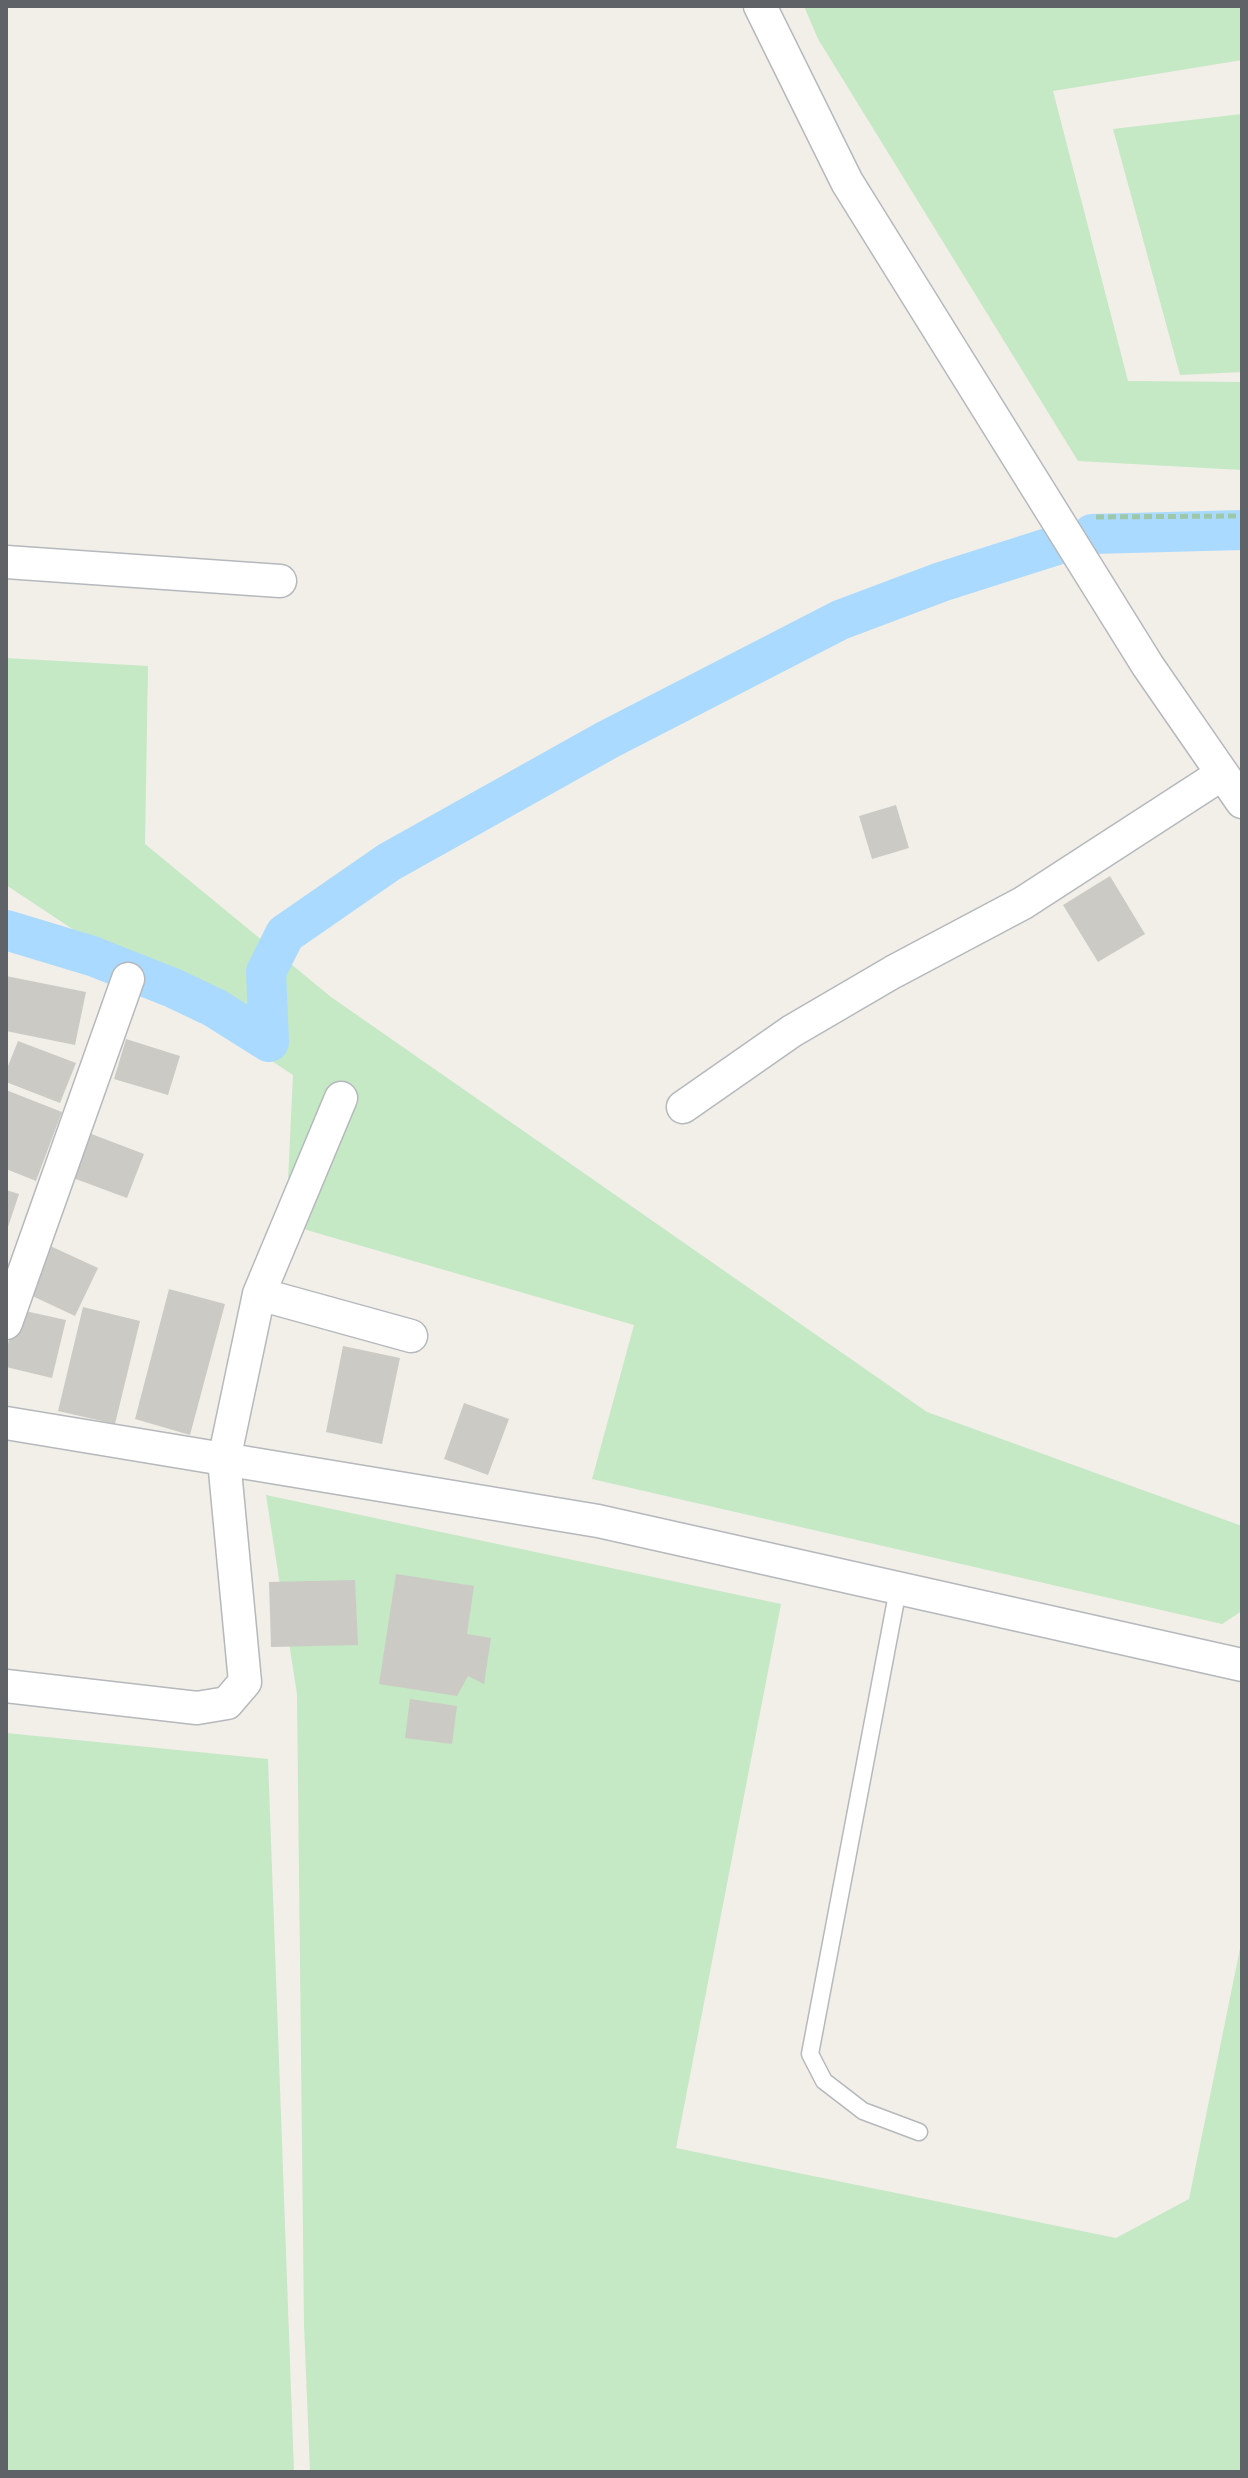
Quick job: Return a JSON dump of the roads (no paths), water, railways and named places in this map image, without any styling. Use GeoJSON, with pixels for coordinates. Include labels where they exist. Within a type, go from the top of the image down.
{"type":"FeatureCollection","features":[{"type":"Feature","properties":{"kind":"street"},"geometry":{"type":"LineString","coordinates":[[760,6],[847,182],[1148,666],[1242,802]]}},
{"type":"Feature","properties":{"kind":"street"},"geometry":{"type":"LineString","coordinates":[[6,562],[280,581]]}},
{"type":"Feature","properties":{"kind":"street"},"geometry":{"type":"LineString","coordinates":[[683,1107],[792,1031],[893,972],[1023,903],[1222,774]]}},
{"type":"Feature","properties":{"kind":"street"},"geometry":{"type":"LineString","coordinates":[[6,1323],[128,979]]}},
{"type":"Feature","properties":{"kind":"street"},"geometry":{"type":"LineString","coordinates":[[6,1686],[197,1708],[227,1703],[245,1682],[224,1460],[259,1294],[341,1098]]}},
{"type":"Feature","properties":{"kind":"street"},"geometry":{"type":"LineString","coordinates":[[259,1294],[411,1336]]}},
{"type":"Feature","properties":{"kind":"street"},"geometry":{"type":"LineString","coordinates":[[6,1423],[598,1521],[1242,1665]]}},
{"type":"Feature","properties":{"kind":"lane"},"geometry":{"type":"LineString","coordinates":[[898,1589],[810,2054],[824,2081],[863,2111],[919,2132]]}},
{"type":"Feature","properties":{"kind":"waterway"},"geometry":{"type":"LineString","coordinates":[[1092,534],[1242,530]]}},
{"type":"Feature","properties":{"kind":"waterway"},"geometry":{"type":"LineString","coordinates":[[6,930],[92,956],[173,988],[215,1008],[269,1042],[266,972],[285,934],[389,862],[607,740],[840,620],[941,582],[1057,545]]}}]}
